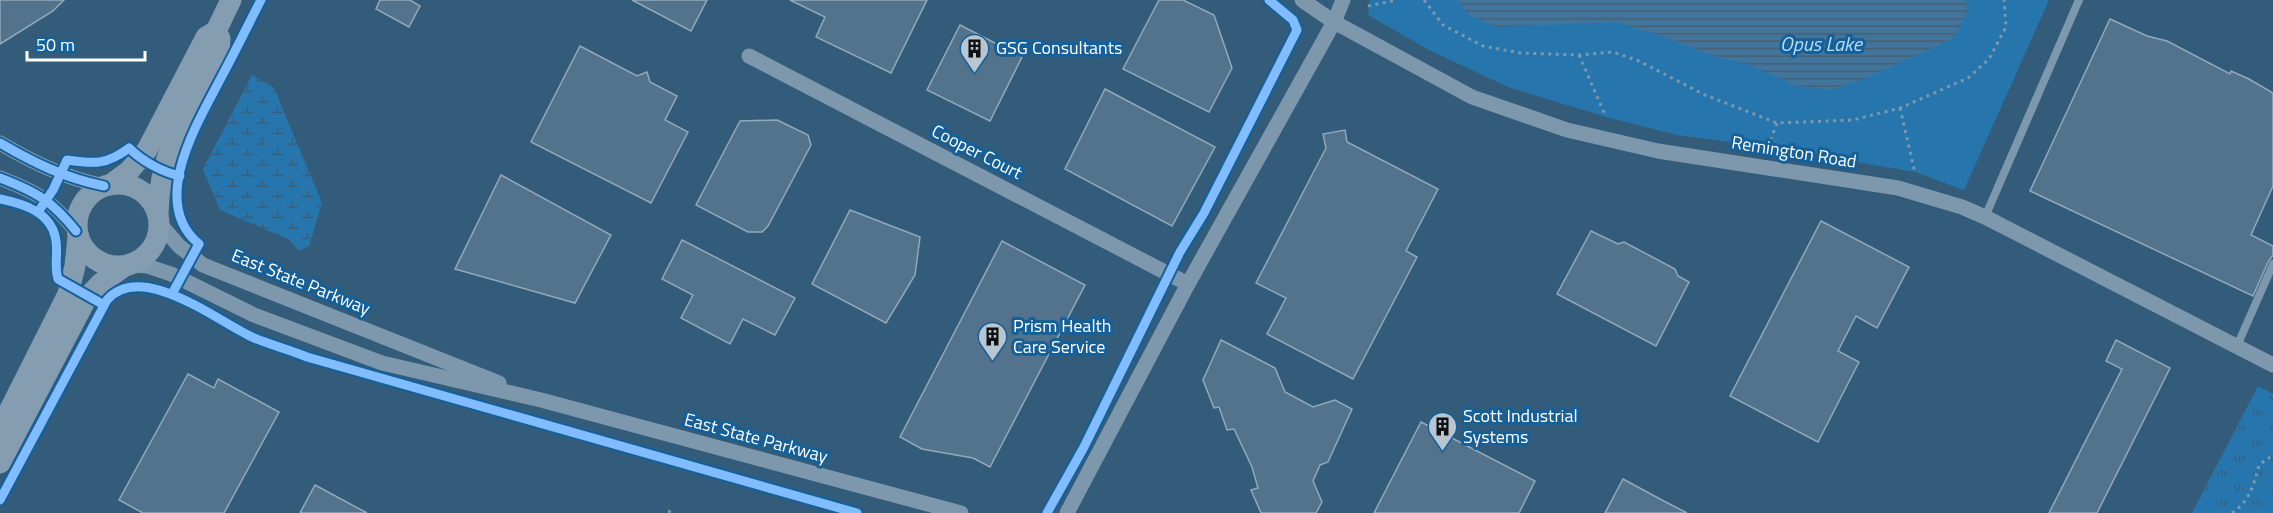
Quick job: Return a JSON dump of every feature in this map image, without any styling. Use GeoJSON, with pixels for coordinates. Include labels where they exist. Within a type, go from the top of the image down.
{"type":"FeatureCollection","features":[{"type":"Feature","properties":{"kind":"street"},"geometry":{"type":"LineString","coordinates":[[0,429],[68,294],[75,266],[77,217],[82,204],[91,193],[107,186],[129,171],[147,150],[206,37],[216,31],[231,0]]}},
{"type":"Feature","properties":{"kind":"street","name":"Remington Road"},"geometry":{"type":"LineString","coordinates":[[1302,0],[1335,22],[1472,97],[1567,130],[1658,151],[1898,188],[1962,207],[2273,364]]}},
{"type":"Feature","properties":{"kind":"street"},"geometry":{"type":"LineString","coordinates":[[1067,513],[1188,284],[1335,22],[1344,0]]}},
{"type":"Feature","properties":{"kind":"street"},"geometry":{"type":"LineString","coordinates":[[0,463],[86,299],[101,284],[150,251],[157,238],[159,184],[167,155],[219,50],[216,31]]}},
{"type":"Feature","properties":{"kind":"street","name":"Cooper Court"},"geometry":{"type":"LineString","coordinates":[[749,56],[1188,284]]}},
{"type":"Feature","properties":{"kind":"street"},"geometry":{"type":"LineString","coordinates":[[0,143],[47,169],[83,182],[107,186],[124,184],[137,189],[153,203],[158,219]]}},
{"type":"Feature","properties":{"kind":"street"},"geometry":{"type":"LineString","coordinates":[[0,178],[30,190],[47,200],[77,234],[84,249],[93,259],[111,266],[128,265]]}},
{"type":"Feature","properties":{"kind":"street","name":"East State Parkway"},"geometry":{"type":"LineString","coordinates":[[158,219],[178,246],[203,265],[448,361],[540,400]]}},
{"type":"Feature","properties":{"kind":"street","name":"East State Parkway"},"geometry":{"type":"LineString","coordinates":[[128,265],[147,266],[171,274],[254,315],[382,363],[540,400],[961,513]]}},
{"type":"Feature","properties":{"kind":"lane"},"geometry":{"type":"LineString","coordinates":[[1985,217],[2079,0]]}},
{"type":"Feature","properties":{"kind":"lane"},"geometry":{"type":"LineString","coordinates":[[2236,346],[2273,264]]}},
{"type":"Feature","properties":{"kind":"path"},"geometry":{"type":"LineString","coordinates":[[1368,6],[1397,0]]}},
{"type":"Feature","properties":{"kind":"path"},"geometry":{"type":"LineString","coordinates":[[1424,0],[1443,26],[1483,46],[1520,53],[1579,55],[1613,52],[1639,61],[1705,95],[1777,123],[1853,120],[1900,108],[1968,78],[1989,59],[2006,27],[2004,0]]}},
{"type":"Feature","properties":{"kind":"path"},"geometry":{"type":"LineString","coordinates":[[1579,55],[1606,117]]}},
{"type":"Feature","properties":{"kind":"path"},"geometry":{"type":"LineString","coordinates":[[1900,108],[1915,172]]}},
{"type":"Feature","properties":{"kind":"path"},"geometry":{"type":"LineString","coordinates":[[1768,147],[1777,123]]}},
{"type":"Feature","properties":{"kind":"path"},"geometry":{"type":"LineString","coordinates":[[2232,513],[2253,491],[2259,465],[2273,455]]}},
{"type":"Feature","properties":{"kind":"path"},"geometry":{"type":"LineString","coordinates":[[669,513],[671,506]]}},
{"type":"Feature","properties":{"kind":"green space"},"geometry":{"type":"Polygon","coordinates":[[[1370,0],[2049,0],[1964,190],[1915,172],[1768,147],[1677,135],[1606,117],[1508,87],[1429,50],[1368,15],[1370,0]]]}},
{"type":"Feature","properties":{"kind":"green space"},"geometry":{"type":"Polygon","coordinates":[[[252,75],[274,88],[322,203],[309,246],[299,251],[288,239],[220,210],[203,169],[252,75]]]}},
{"type":"Feature","properties":{"kind":"green space"},"geometry":{"type":"Polygon","coordinates":[[[2258,386],[2273,394],[2273,513],[2192,513],[2258,386]]]}},
{"type":"Feature","properties":{"kind":"water","name":"Opus Lake"},"geometry":{"type":"Polygon","coordinates":[[[1457,0],[1966,0],[1967,12],[1954,38],[1862,80],[1830,90],[1794,85],[1745,63],[1717,57],[1617,22],[1496,27],[1469,15],[1457,0]]]}},
{"type":"Feature","properties":{"kind":"building"},"geometry":{"type":"Polygon","coordinates":[[[0,0],[64,0],[53,11],[0,44],[0,0]]]}},
{"type":"Feature","properties":{"kind":"building"},"geometry":{"type":"Polygon","coordinates":[[[380,0],[410,0],[420,6],[409,27],[376,9],[380,0]]]}},
{"type":"Feature","properties":{"kind":"building"},"geometry":{"type":"Polygon","coordinates":[[[632,0],[707,0],[691,31],[632,0]]]}},
{"type":"Feature","properties":{"kind":"building"},"geometry":{"type":"Polygon","coordinates":[[[790,0],[927,0],[891,73],[816,37],[825,17],[790,0]]]}},
{"type":"Feature","properties":{"kind":"building"},"geometry":{"type":"Polygon","coordinates":[[[1159,0],[1183,0],[1214,15],[1232,68],[1209,112],[1123,69],[1159,0]]]}},
{"type":"Feature","properties":{"kind":"building"},"geometry":{"type":"Polygon","coordinates":[[[2110,19],[2147,36],[2167,41],[2230,74],[2231,71],[2249,79],[2273,93],[2273,186],[2251,235],[2273,246],[2273,255],[2253,296],[2030,191],[2110,19]]]}},
{"type":"Feature","properties":{"kind":"building","name":"GSG Consultants"},"geometry":{"type":"Polygon","coordinates":[[[960,25],[1022,57],[990,121],[927,90],[960,25]]]}},
{"type":"Feature","properties":{"kind":"building"},"geometry":{"type":"Polygon","coordinates":[[[580,46],[637,76],[647,72],[650,82],[677,96],[665,120],[688,132],[651,203],[531,142],[580,46]]]}},
{"type":"Feature","properties":{"kind":"building"},"geometry":{"type":"Polygon","coordinates":[[[1105,89],[1215,147],[1172,226],[1065,169],[1105,89]]]}},
{"type":"Feature","properties":{"kind":"building"},"geometry":{"type":"Polygon","coordinates":[[[777,120],[808,135],[811,145],[768,226],[762,232],[748,232],[696,205],[740,121],[777,120]]]}},
{"type":"Feature","properties":{"kind":"building"},"geometry":{"type":"Polygon","coordinates":[[[1345,130],[1347,142],[1438,189],[1406,251],[1417,257],[1353,379],[1267,334],[1286,298],[1256,283],[1326,148],[1323,134],[1345,130]]]}},
{"type":"Feature","properties":{"kind":"building"},"geometry":{"type":"Polygon","coordinates":[[[501,175],[611,235],[575,303],[455,269],[501,175]]]}},
{"type":"Feature","properties":{"kind":"building"},"geometry":{"type":"Polygon","coordinates":[[[850,210],[920,237],[915,275],[886,323],[812,284],[850,210]]]}},
{"type":"Feature","properties":{"kind":"building"},"geometry":{"type":"Polygon","coordinates":[[[1821,221],[1909,267],[1877,328],[1856,316],[1838,351],[1859,362],[1818,442],[1730,396],[1821,221]]]}},
{"type":"Feature","properties":{"kind":"building"},"geometry":{"type":"Polygon","coordinates":[[[1591,231],[1618,244],[1624,242],[1675,269],[1678,276],[1689,282],[1656,346],[1557,294],[1591,231]]]}},
{"type":"Feature","properties":{"kind":"building"},"geometry":{"type":"Polygon","coordinates":[[[682,240],[795,298],[775,335],[743,319],[730,344],[681,318],[693,295],[662,279],[682,240]]]}},
{"type":"Feature","properties":{"kind":"building","name":"Prism Health Care Service"},"geometry":{"type":"Polygon","coordinates":[[[1002,241],[1085,285],[990,467],[973,458],[922,449],[900,437],[1002,241]]]}},
{"type":"Feature","properties":{"kind":"building"},"geometry":{"type":"Polygon","coordinates":[[[1221,340],[1275,368],[1285,392],[1313,407],[1335,400],[1352,409],[1328,462],[1320,465],[1313,481],[1322,502],[1316,513],[1261,513],[1251,490],[1258,488],[1252,467],[1234,429],[1227,430],[1219,407],[1214,408],[1203,380],[1221,340]]]}},
{"type":"Feature","properties":{"kind":"building"},"geometry":{"type":"Polygon","coordinates":[[[2116,340],[2170,368],[2097,513],[2049,513],[2122,369],[2106,361],[2116,340]]]}},
{"type":"Feature","properties":{"kind":"building"},"geometry":{"type":"Polygon","coordinates":[[[188,374],[214,388],[218,379],[279,412],[224,513],[143,513],[119,500],[188,374]]]}},
{"type":"Feature","properties":{"kind":"building","name":"Scott Industrial Systems"},"geometry":{"type":"Polygon","coordinates":[[[1421,422],[1535,481],[1519,513],[1374,513],[1421,422]]]}},
{"type":"Feature","properties":{"kind":"building"},"geometry":{"type":"Polygon","coordinates":[[[1623,479],[1660,499],[1687,513],[1605,513],[1623,479]]]}},
{"type":"Feature","properties":{"kind":"building"},"geometry":{"type":"Polygon","coordinates":[[[315,485],[367,513],[300,513],[315,485]]]}},
{"type":"Feature","properties":{"kind":"cycle path"},"geometry":{"type":"LineString","coordinates":[[172,294],[199,244],[184,226],[178,206],[178,183],[183,160],[202,114],[261,0]]}},
{"type":"Feature","properties":{"kind":"cycle path"},"geometry":{"type":"LineString","coordinates":[[1047,513],[1084,447],[1180,252],[1204,213],[1297,30],[1293,20],[1269,0]]}},
{"type":"Feature","properties":{"kind":"cycle path"},"geometry":{"type":"LineString","coordinates":[[0,143],[50,169],[104,186]]}},
{"type":"Feature","properties":{"kind":"cycle path"},"geometry":{"type":"LineString","coordinates":[[38,212],[53,190],[67,160],[100,162],[114,158],[129,148],[153,165],[180,176]]}},
{"type":"Feature","properties":{"kind":"cycle path"},"geometry":{"type":"LineString","coordinates":[[0,178],[42,198],[76,231]]}},
{"type":"Feature","properties":{"kind":"cycle path"},"geometry":{"type":"LineString","coordinates":[[0,199],[27,207],[43,216],[49,223],[56,241],[58,279],[104,305]]}},
{"type":"Feature","properties":{"kind":"cycle path"},"geometry":{"type":"LineString","coordinates":[[0,500],[107,300],[122,289],[140,287],[159,290],[180,298],[254,338],[307,357],[857,513]]}},
{"type":"Feature","properties":{"kind":"place","name":"GSG Consultants"},"geometry":{"type":"Point","coordinates":[975,74]}},
{"type":"Feature","properties":{"kind":"place","name":"Prism Health Care Service"},"geometry":{"type":"Point","coordinates":[992,362]}},
{"type":"Feature","properties":{"kind":"place","name":"Scott Industrial Systems"},"geometry":{"type":"Point","coordinates":[1442,452]}}]}
